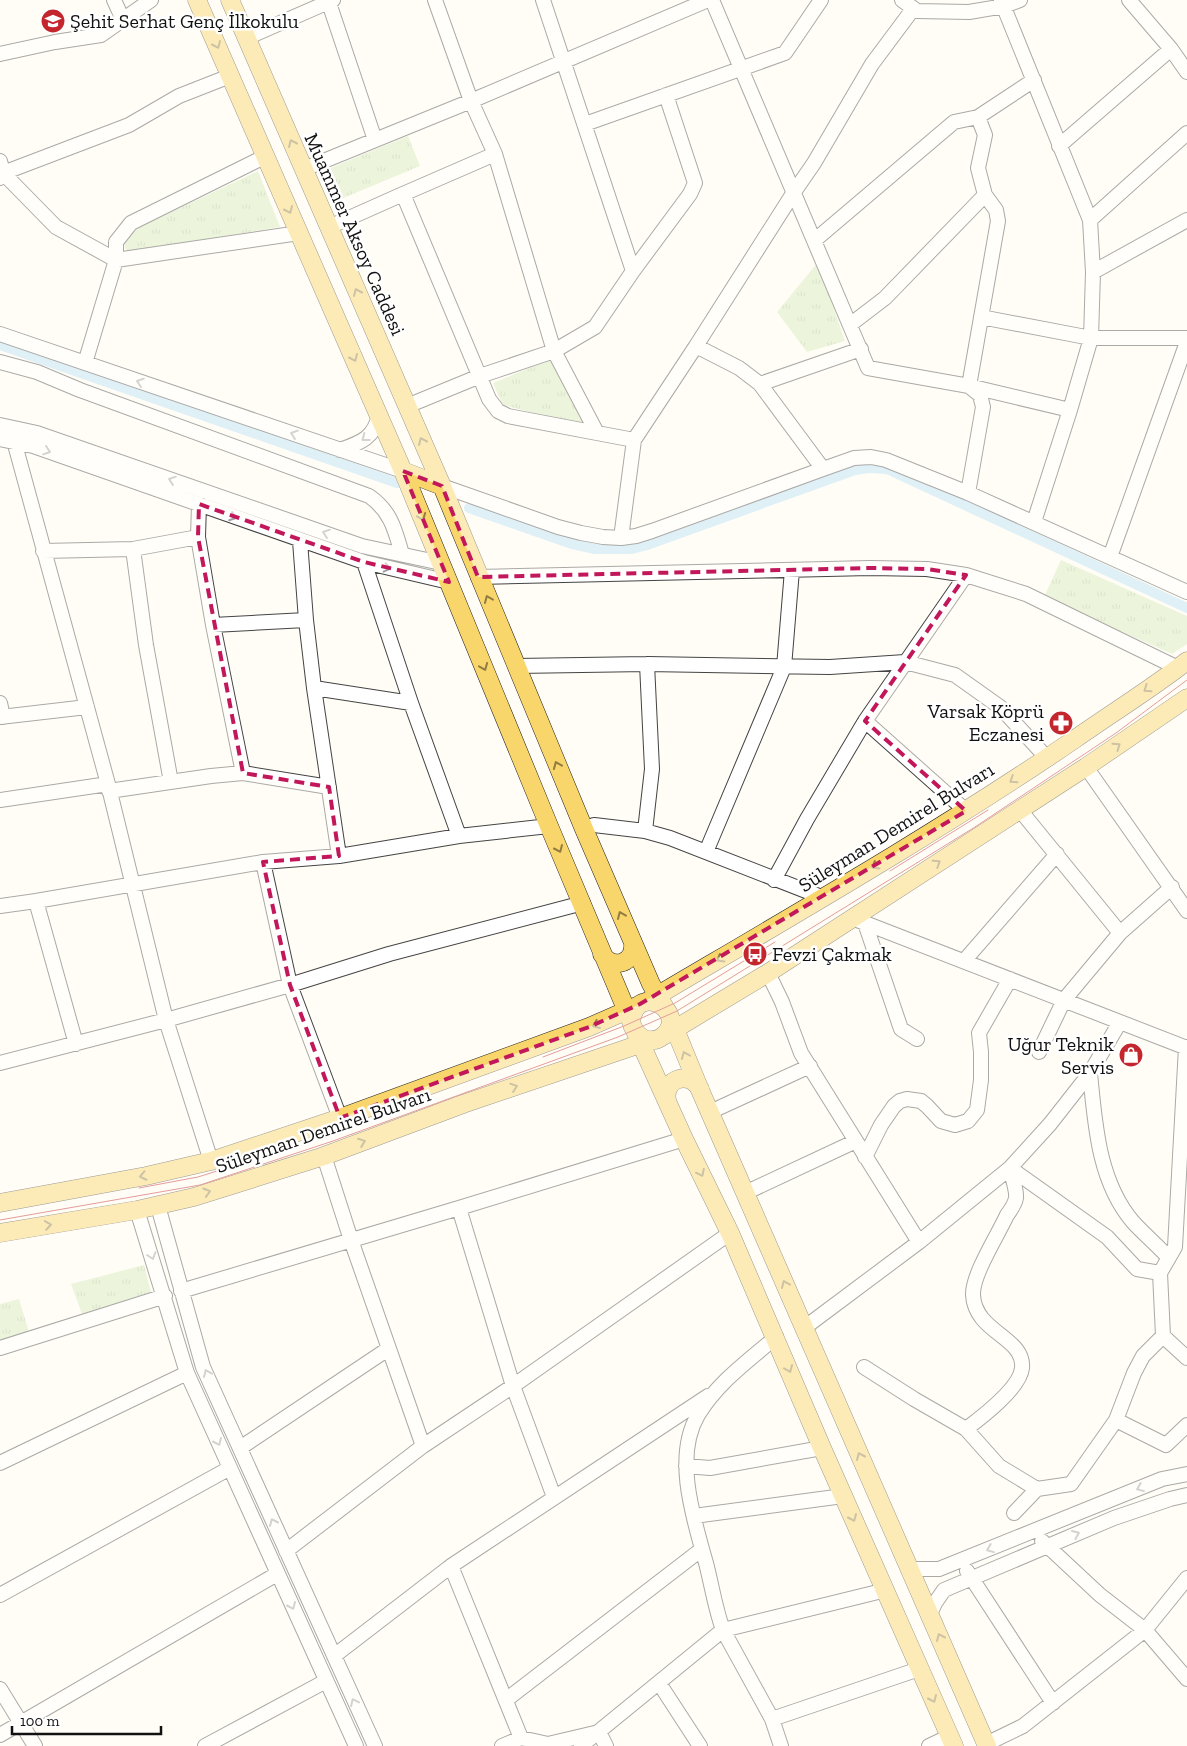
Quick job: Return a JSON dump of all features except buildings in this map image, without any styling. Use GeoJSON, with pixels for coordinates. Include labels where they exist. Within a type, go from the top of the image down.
{"type":"FeatureCollection","features":[{"type":"Feature","properties":{"kind":"main road"},"geometry":{"type":"LineString","coordinates":[[197,0],[403,471],[549,826],[583,903],[602,954],[700,1090],[987,1745]]}},
{"type":"Feature","properties":{"kind":"main road","name":"Muammer Aksoy Caddesi"},"geometry":{"type":"LineString","coordinates":[[230,0],[442,486],[478,577],[651,984],[650,1020]]}},
{"type":"Feature","properties":{"kind":"main road"},"geometry":{"type":"LineString","coordinates":[[403,471],[442,486]]}},
{"type":"Feature","properties":{"kind":"main road","name":"Süleyman Demirel Bulvarı"},"geometry":{"type":"LineString","coordinates":[[0,1203],[146,1176],[211,1161],[340,1118],[589,1027],[650,1020],[824,898],[966,811],[1182,665]]}},
{"type":"Feature","properties":{"kind":"main road","name":"Süleyman Demirel Bulvarı"},"geometry":{"type":"LineString","coordinates":[[0,1233],[158,1206],[194,1197],[324,1156],[463,1104],[650,1020],[768,973],[859,920],[1187,698]]}},
{"type":"Feature","properties":{"kind":"main road"},"geometry":{"type":"LineString","coordinates":[[602,954],[610,962],[620,964],[630,958],[633,943]]}},
{"type":"Feature","properties":{"kind":"main road"},"geometry":{"type":"LineString","coordinates":[[650,1020],[668,1104],[730,1233],[822,1448],[952,1741]]}},
{"type":"Feature","properties":{"kind":"main road"},"geometry":{"type":"LineString","coordinates":[[668,1104],[666,1093],[676,1080],[682,1078],[693,1081],[700,1090]]}},
{"type":"Feature","properties":{"kind":"street"},"geometry":{"type":"LineString","coordinates":[[114,0],[123,20]]}},
{"type":"Feature","properties":{"kind":"street"},"geometry":{"type":"LineString","coordinates":[[0,54],[101,34],[151,0]]}},
{"type":"Feature","properties":{"kind":"street"},"geometry":{"type":"LineString","coordinates":[[435,0],[471,101],[495,154],[554,351],[597,433]]}},
{"type":"Feature","properties":{"kind":"street"},"geometry":{"type":"LineString","coordinates":[[304,169],[471,101],[708,0]]}},
{"type":"Feature","properties":{"kind":"street"},"geometry":{"type":"LineString","coordinates":[[712,0],[851,324],[868,368],[969,386],[1070,410]]}},
{"type":"Feature","properties":{"kind":"street"},"geometry":{"type":"LineString","coordinates":[[585,124],[785,53],[821,0]]}},
{"type":"Feature","properties":{"kind":"street"},"geometry":{"type":"LineString","coordinates":[[620,538],[634,440],[814,163],[908,5],[917,11],[969,12],[1020,0]]}},
{"type":"Feature","properties":{"kind":"street"},"geometry":{"type":"LineString","coordinates":[[1129,0],[1187,72]]}},
{"type":"Feature","properties":{"kind":"street"},"geometry":{"type":"LineString","coordinates":[[246,38],[330,1],[375,140]]}},
{"type":"Feature","properties":{"kind":"street"},"geometry":{"type":"LineString","coordinates":[[546,1],[564,62],[633,271]]}},
{"type":"Feature","properties":{"kind":"street"},"geometry":{"type":"LineString","coordinates":[[1002,3],[1090,220],[1092,338],[1034,522]]}},
{"type":"Feature","properties":{"kind":"street"},"geometry":{"type":"LineString","coordinates":[[1059,146],[1171,50]]}},
{"type":"Feature","properties":{"kind":"street"},"geometry":{"type":"LineString","coordinates":[[230,76],[179,96],[130,125],[1,171],[56,226],[116,260],[299,233]]}},
{"type":"Feature","properties":{"kind":"street"},"geometry":{"type":"LineString","coordinates":[[815,240],[954,122],[978,117],[1034,80]]}},
{"type":"Feature","properties":{"kind":"street"},"geometry":{"type":"LineString","coordinates":[[407,406],[480,376],[554,351],[595,327],[696,184],[666,95]]}},
{"type":"Feature","properties":{"kind":"street"},"geometry":{"type":"LineString","coordinates":[[969,386],[998,221],[996,210],[985,195],[978,168],[985,135],[978,117]]}},
{"type":"Feature","properties":{"kind":"street"},"geometry":{"type":"LineString","coordinates":[[1090,220],[1187,133]]}},
{"type":"Feature","properties":{"kind":"street"},"geometry":{"type":"LineString","coordinates":[[329,228],[495,154]]}},
{"type":"Feature","properties":{"kind":"street"},"geometry":{"type":"LineString","coordinates":[[85,364],[116,260],[116,242],[132,223],[266,156]]}},
{"type":"Feature","properties":{"kind":"street"},"geometry":{"type":"LineString","coordinates":[[403,194],[489,399],[498,411],[508,416],[634,440]]}},
{"type":"Feature","properties":{"kind":"street"},"geometry":{"type":"LineString","coordinates":[[851,324],[886,298],[985,195]]}},
{"type":"Feature","properties":{"kind":"street"},"geometry":{"type":"LineString","coordinates":[[1092,272],[1187,220]]}},
{"type":"Feature","properties":{"kind":"street"},"geometry":{"type":"LineString","coordinates":[[981,317],[1092,338],[1187,338]]}},
{"type":"Feature","properties":{"kind":"street"},"geometry":{"type":"LineString","coordinates":[[0,334],[403,471]]}},
{"type":"Feature","properties":{"kind":"street"},"geometry":{"type":"LineString","coordinates":[[1110,557],[1187,342]]}},
{"type":"Feature","properties":{"kind":"street"},"geometry":{"type":"LineString","coordinates":[[696,346],[739,368],[760,384],[824,469]]}},
{"type":"Feature","properties":{"kind":"street"},"geometry":{"type":"LineString","coordinates":[[760,384],[861,349]]}},
{"type":"Feature","properties":{"kind":"street"},"geometry":{"type":"LineString","coordinates":[[0,362],[37,372],[80,390],[369,496],[382,506],[390,518],[402,554]]}},
{"type":"Feature","properties":{"kind":"street"},"geometry":{"type":"LineString","coordinates":[[968,493],[983,407],[980,395],[969,386]]}},
{"type":"Feature","properties":{"kind":"street"},"geometry":{"type":"LineString","coordinates":[[340,450],[367,438],[375,429],[378,414]]}},
{"type":"Feature","properties":{"kind":"street"},"geometry":{"type":"LineString","coordinates":[[0,425],[37,433],[362,546],[440,563]]}},
{"type":"Feature","properties":{"kind":"street"},"geometry":{"type":"LineString","coordinates":[[7,440],[33,446],[364,562],[449,582]]}},
{"type":"Feature","properties":{"kind":"street"},"geometry":{"type":"LineString","coordinates":[[7,440],[43,551],[87,707],[134,885],[166,1020],[211,1161]]}},
{"type":"Feature","properties":{"kind":"street"},"geometry":{"type":"LineString","coordinates":[[442,486],[558,527],[603,538],[620,538],[652,531],[854,458],[871,456],[886,460],[968,493],[1187,592]]}},
{"type":"Feature","properties":{"kind":"street"},"geometry":{"type":"LineString","coordinates":[[199,504],[198,537],[213,625],[243,774]]}},
{"type":"Feature","properties":{"kind":"street"},"geometry":{"type":"LineString","coordinates":[[43,551],[133,549],[198,537]]}},
{"type":"Feature","properties":{"kind":"street"},"geometry":{"type":"LineString","coordinates":[[300,541],[306,620],[314,688],[339,856]]}},
{"type":"Feature","properties":{"kind":"street"},"geometry":{"type":"LineString","coordinates":[[133,549],[146,645],[171,782]]}},
{"type":"Feature","properties":{"kind":"street"},"geometry":{"type":"LineString","coordinates":[[364,562],[410,703],[458,836]]}},
{"type":"Feature","properties":{"kind":"street"},"geometry":{"type":"LineString","coordinates":[[478,577],[927,569],[966,575],[1026,594],[1182,665]]}},
{"type":"Feature","properties":{"kind":"street"},"geometry":{"type":"LineString","coordinates":[[706,852],[784,667],[792,570]]}},
{"type":"Feature","properties":{"kind":"street"},"geometry":{"type":"LineString","coordinates":[[774,880],[865,720],[966,575]]}},
{"type":"Feature","properties":{"kind":"street"},"geometry":{"type":"LineString","coordinates":[[213,625],[306,620]]}},
{"type":"Feature","properties":{"kind":"street"},"geometry":{"type":"LineString","coordinates":[[516,666],[647,664],[830,667],[905,662],[955,675],[1000,707],[1047,758]]}},
{"type":"Feature","properties":{"kind":"street"},"geometry":{"type":"LineString","coordinates":[[645,830],[652,769],[647,664]]}},
{"type":"Feature","properties":{"kind":"street"},"geometry":{"type":"LineString","coordinates":[[314,688],[410,703]]}},
{"type":"Feature","properties":{"kind":"street"},"geometry":{"type":"LineString","coordinates":[[1,712],[87,707]]}},
{"type":"Feature","properties":{"kind":"street"},"geometry":{"type":"LineString","coordinates":[[865,720],[966,811]]}},
{"type":"Feature","properties":{"kind":"street"},"geometry":{"type":"LineString","coordinates":[[1086,767],[1179,892],[1187,911]]}},
{"type":"Feature","properties":{"kind":"street"},"geometry":{"type":"LineString","coordinates":[[0,800],[243,774],[329,788]]}},
{"type":"Feature","properties":{"kind":"street"},"geometry":{"type":"LineString","coordinates":[[1020,810],[1120,933]]}},
{"type":"Feature","properties":{"kind":"street"},"geometry":{"type":"LineString","coordinates":[[584,828],[594,825],[645,830],[824,898]]}},
{"type":"Feature","properties":{"kind":"street"},"geometry":{"type":"LineString","coordinates":[[0,906],[36,902],[263,862],[339,856],[458,836],[549,826]]}},
{"type":"Feature","properties":{"kind":"street"},"geometry":{"type":"LineString","coordinates":[[964,961],[1057,854]]}},
{"type":"Feature","properties":{"kind":"street"},"geometry":{"type":"LineString","coordinates":[[263,862],[290,985],[340,1118]]}},
{"type":"Feature","properties":{"kind":"street"},"geometry":{"type":"LineString","coordinates":[[1038,1052],[1064,1000],[1120,933],[1179,892]]}},
{"type":"Feature","properties":{"kind":"street"},"geometry":{"type":"LineString","coordinates":[[36,902],[76,1044]]}},
{"type":"Feature","properties":{"kind":"street"},"geometry":{"type":"LineString","coordinates":[[0,1063],[166,1020],[290,985],[389,954],[583,903]]}},
{"type":"Feature","properties":{"kind":"street"},"geometry":{"type":"LineString","coordinates":[[859,920],[1186,1048],[1177,1249],[1160,1273],[1163,1336],[1187,1358]]}},
{"type":"Feature","properties":{"kind":"street"},"geometry":{"type":"LineString","coordinates":[[859,920],[901,1029],[917,1039]]}},
{"type":"Feature","properties":{"kind":"street"},"geometry":{"type":"LineString","coordinates":[[768,973],[782,1002],[801,1053],[919,1242]]}},
{"type":"Feature","properties":{"kind":"street"},"geometry":{"type":"LineString","coordinates":[[865,1156],[881,1125],[894,1106],[900,1101],[907,1099],[921,1101],[941,1121],[954,1125],[968,1121],[977,1110],[981,1080],[979,1034],[1010,979]]}},
{"type":"Feature","properties":{"kind":"street"},"geometry":{"type":"LineString","coordinates":[[804,1328],[919,1242],[1010,1168],[1050,1124],[1090,1073],[1120,1022]]}},
{"type":"Feature","properties":{"kind":"street"},"geometry":{"type":"LineString","coordinates":[[710,1112],[810,1066]]}},
{"type":"Feature","properties":{"kind":"street"},"geometry":{"type":"LineString","coordinates":[[1090,1073],[1096,1130],[1104,1166],[1116,1196],[1132,1221],[1177,1249]]}},
{"type":"Feature","properties":{"kind":"street"},"geometry":{"type":"LineString","coordinates":[[181,1291],[684,1139]]}},
{"type":"Feature","properties":{"kind":"street"},"geometry":{"type":"LineString","coordinates":[[746,1193],[856,1141]]}},
{"type":"Feature","properties":{"kind":"street"},"geometry":{"type":"LineString","coordinates":[[324,1156],[388,1349],[423,1446]]}},
{"type":"Feature","properties":{"kind":"street"},"geometry":{"type":"LineString","coordinates":[[1010,1168],[1106,1237],[1137,1269],[1160,1273]]}},
{"type":"Feature","properties":{"kind":"street"},"geometry":{"type":"LineString","coordinates":[[966,1429],[993,1408],[1018,1379],[1022,1368],[1020,1356],[1011,1342],[992,1330],[982,1320],[973,1295],[977,1275],[1016,1199],[1010,1168]]}},
{"type":"Feature","properties":{"kind":"street"},"geometry":{"type":"LineString","coordinates":[[158,1206],[204,1367],[374,1746]]}},
{"type":"Feature","properties":{"kind":"street"},"geometry":{"type":"LineString","coordinates":[[459,1208],[513,1386],[554,1497]]}},
{"type":"Feature","properties":{"kind":"street"},"geometry":{"type":"LineString","coordinates":[[137,1210],[188,1373],[356,1746]]}},
{"type":"Feature","properties":{"kind":"street"},"geometry":{"type":"LineString","coordinates":[[286,1551],[423,1446],[513,1386],[730,1233]]}},
{"type":"Feature","properties":{"kind":"street"},"geometry":{"type":"LineString","coordinates":[[0,1348],[165,1296]]}},
{"type":"Feature","properties":{"kind":"street"},"geometry":{"type":"LineString","coordinates":[[1014,1513],[1036,1489],[1071,1484],[1116,1420],[1134,1373],[1143,1356],[1163,1336]]}},
{"type":"Feature","properties":{"kind":"street"},"geometry":{"type":"LineString","coordinates":[[334,1656],[451,1566],[713,1393],[776,1337]]}},
{"type":"Feature","properties":{"kind":"street"},"geometry":{"type":"LineString","coordinates":[[240,1448],[388,1349]]}},
{"type":"Feature","properties":{"kind":"street"},"geometry":{"type":"LineString","coordinates":[[864,1367],[966,1429],[1000,1466],[1036,1489]]}},
{"type":"Feature","properties":{"kind":"street"},"geometry":{"type":"LineString","coordinates":[[0,1464],[188,1373]]}},
{"type":"Feature","properties":{"kind":"street"},"geometry":{"type":"LineString","coordinates":[[713,1393],[696,1417],[688,1442],[686,1466],[688,1494],[716,1610],[723,1630],[772,1719],[781,1746]]}},
{"type":"Feature","properties":{"kind":"street"},"geometry":{"type":"LineString","coordinates":[[1116,1420],[1166,1445],[1187,1425]]}},
{"type":"Feature","properties":{"kind":"street"},"geometry":{"type":"LineString","coordinates":[[686,1466],[710,1468],[822,1448]]}},
{"type":"Feature","properties":{"kind":"street"},"geometry":{"type":"LineString","coordinates":[[0,1595],[230,1468]]}},
{"type":"Feature","properties":{"kind":"street"},"geometry":{"type":"LineString","coordinates":[[910,1569],[939,1569],[1162,1479],[1187,1474]]}},
{"type":"Feature","properties":{"kind":"street"},"geometry":{"type":"LineString","coordinates":[[930,1614],[944,1590],[1114,1518],[1187,1495]]}},
{"type":"Feature","properties":{"kind":"street"},"geometry":{"type":"LineString","coordinates":[[694,1516],[843,1496]]}},
{"type":"Feature","properties":{"kind":"street"},"geometry":{"type":"LineString","coordinates":[[1034,1531],[1047,1547],[1100,1595],[1145,1630],[1187,1679]]}},
{"type":"Feature","properties":{"kind":"street"},"geometry":{"type":"LineString","coordinates":[[506,1700],[702,1549]]}},
{"type":"Feature","properties":{"kind":"street"},"geometry":{"type":"LineString","coordinates":[[962,1560],[971,1578],[1053,1702]]}},
{"type":"Feature","properties":{"kind":"street"},"geometry":{"type":"LineString","coordinates":[[451,1566],[521,1738]]}},
{"type":"Feature","properties":{"kind":"street"},"geometry":{"type":"LineString","coordinates":[[0,1735],[277,1574]]}},
{"type":"Feature","properties":{"kind":"street"},"geometry":{"type":"LineString","coordinates":[[987,1745],[1023,1726],[1145,1630],[1187,1578]]}},
{"type":"Feature","properties":{"kind":"street"},"geometry":{"type":"LineString","coordinates":[[581,1746],[723,1630],[886,1590]]}},
{"type":"Feature","properties":{"kind":"street"},"geometry":{"type":"LineString","coordinates":[[772,1719],[919,1669]]}},
{"type":"Feature","properties":{"kind":"street"},"geometry":{"type":"LineString","coordinates":[[205,1746],[326,1681]]}},
{"type":"Feature","properties":{"kind":"street"},"geometry":{"type":"LineString","coordinates":[[659,1683],[700,1746]]}},
{"type":"Feature","properties":{"kind":"street"},"geometry":{"type":"LineString","coordinates":[[0,1689],[35,1746]]}},
{"type":"Feature","properties":{"kind":"street"},"geometry":{"type":"LineString","coordinates":[[502,1746],[521,1738],[546,1745],[598,1732]]}},
{"type":"Feature","properties":{"kind":"street"},"geometry":{"type":"LineString","coordinates":[[598,1732],[606,1746]]}},
{"type":"Feature","properties":{"kind":"street"},"geometry":{"type":"LineString","coordinates":[[929,1746],[952,1741]]}},
{"type":"Feature","properties":{"kind":"highlighted area"},"geometry":{"type":"Polygon","coordinates":[[[403,471],[442,486],[478,577],[870,568],[927,569],[966,575],[865,721],[966,811],[640,1004],[589,1027],[340,1118],[290,985],[263,862],[339,856],[329,787],[243,773],[198,537],[199,504],[364,562],[449,582],[403,471]]]}},
{"type":"Feature","properties":{"kind":"green space"},"geometry":{"type":"Polygon","coordinates":[[[408,136],[420,166],[336,201],[323,171],[408,136]]]}},
{"type":"Feature","properties":{"kind":"green space"},"geometry":{"type":"Polygon","coordinates":[[[258,171],[280,227],[127,252],[124,242],[129,232],[258,171]]]}},
{"type":"Feature","properties":{"kind":"green space"},"geometry":{"type":"Polygon","coordinates":[[[818,262],[845,341],[807,352],[777,312],[818,262]]]}},
{"type":"Feature","properties":{"kind":"green space"},"geometry":{"type":"Polygon","coordinates":[[[551,359],[584,424],[580,425],[503,405],[493,383],[551,359]]]}},
{"type":"Feature","properties":{"kind":"green space"},"geometry":{"type":"Polygon","coordinates":[[[1061,560],[1187,616],[1187,644],[1172,654],[1044,597],[1061,560]]]}},
{"type":"Feature","properties":{"kind":"green space"},"geometry":{"type":"Polygon","coordinates":[[[144,1265],[151,1292],[82,1314],[71,1284],[144,1265]]]}},
{"type":"Feature","properties":{"kind":"green space"},"geometry":{"type":"Polygon","coordinates":[[[19,1299],[29,1332],[0,1340],[0,1304],[19,1299]]]}},
{"type":"Feature","properties":{"kind":"waterway"},"geometry":{"type":"LineString","coordinates":[[0,345],[397,483]]}},
{"type":"Feature","properties":{"kind":"waterway"},"geometry":{"type":"LineString","coordinates":[[469,508],[572,544],[595,549],[632,549],[855,470],[869,468],[887,469],[1187,608]]}},
{"type":"Feature","properties":{"kind":"tram line"},"geometry":{"type":"LineString","coordinates":[[0,1220],[200,1185],[333,1141],[618,1037],[677,1011],[975,827],[1116,733],[1187,680]]}},
{"type":"Feature","properties":{"kind":"tram line"},"geometry":{"type":"LineString","coordinates":[[890,871],[988,810]]}},
{"type":"Feature","properties":{"kind":"tram line"},"geometry":{"type":"LineString","coordinates":[[543,1057],[624,1026],[675,1003],[775,942]]}},
{"type":"Feature","properties":{"kind":"tram line"},"geometry":{"type":"LineString","coordinates":[[139,1188],[198,1177],[236,1165]]}},
{"type":"Feature","properties":{"kind":"place","name":"Şehit Serhat Genç İlkokulu"},"geometry":{"type":"Point","coordinates":[53,21]}},
{"type":"Feature","properties":{"kind":"place","name":"Varsak Köprü Eczanesi"},"geometry":{"type":"Point","coordinates":[1061,723]}},
{"type":"Feature","properties":{"kind":"place","name":"Fevzi Çakmak"},"geometry":{"type":"Point","coordinates":[755,954]}},
{"type":"Feature","properties":{"kind":"place","name":"Uğur Teknik Servis"},"geometry":{"type":"Point","coordinates":[1131,1055]}}]}
